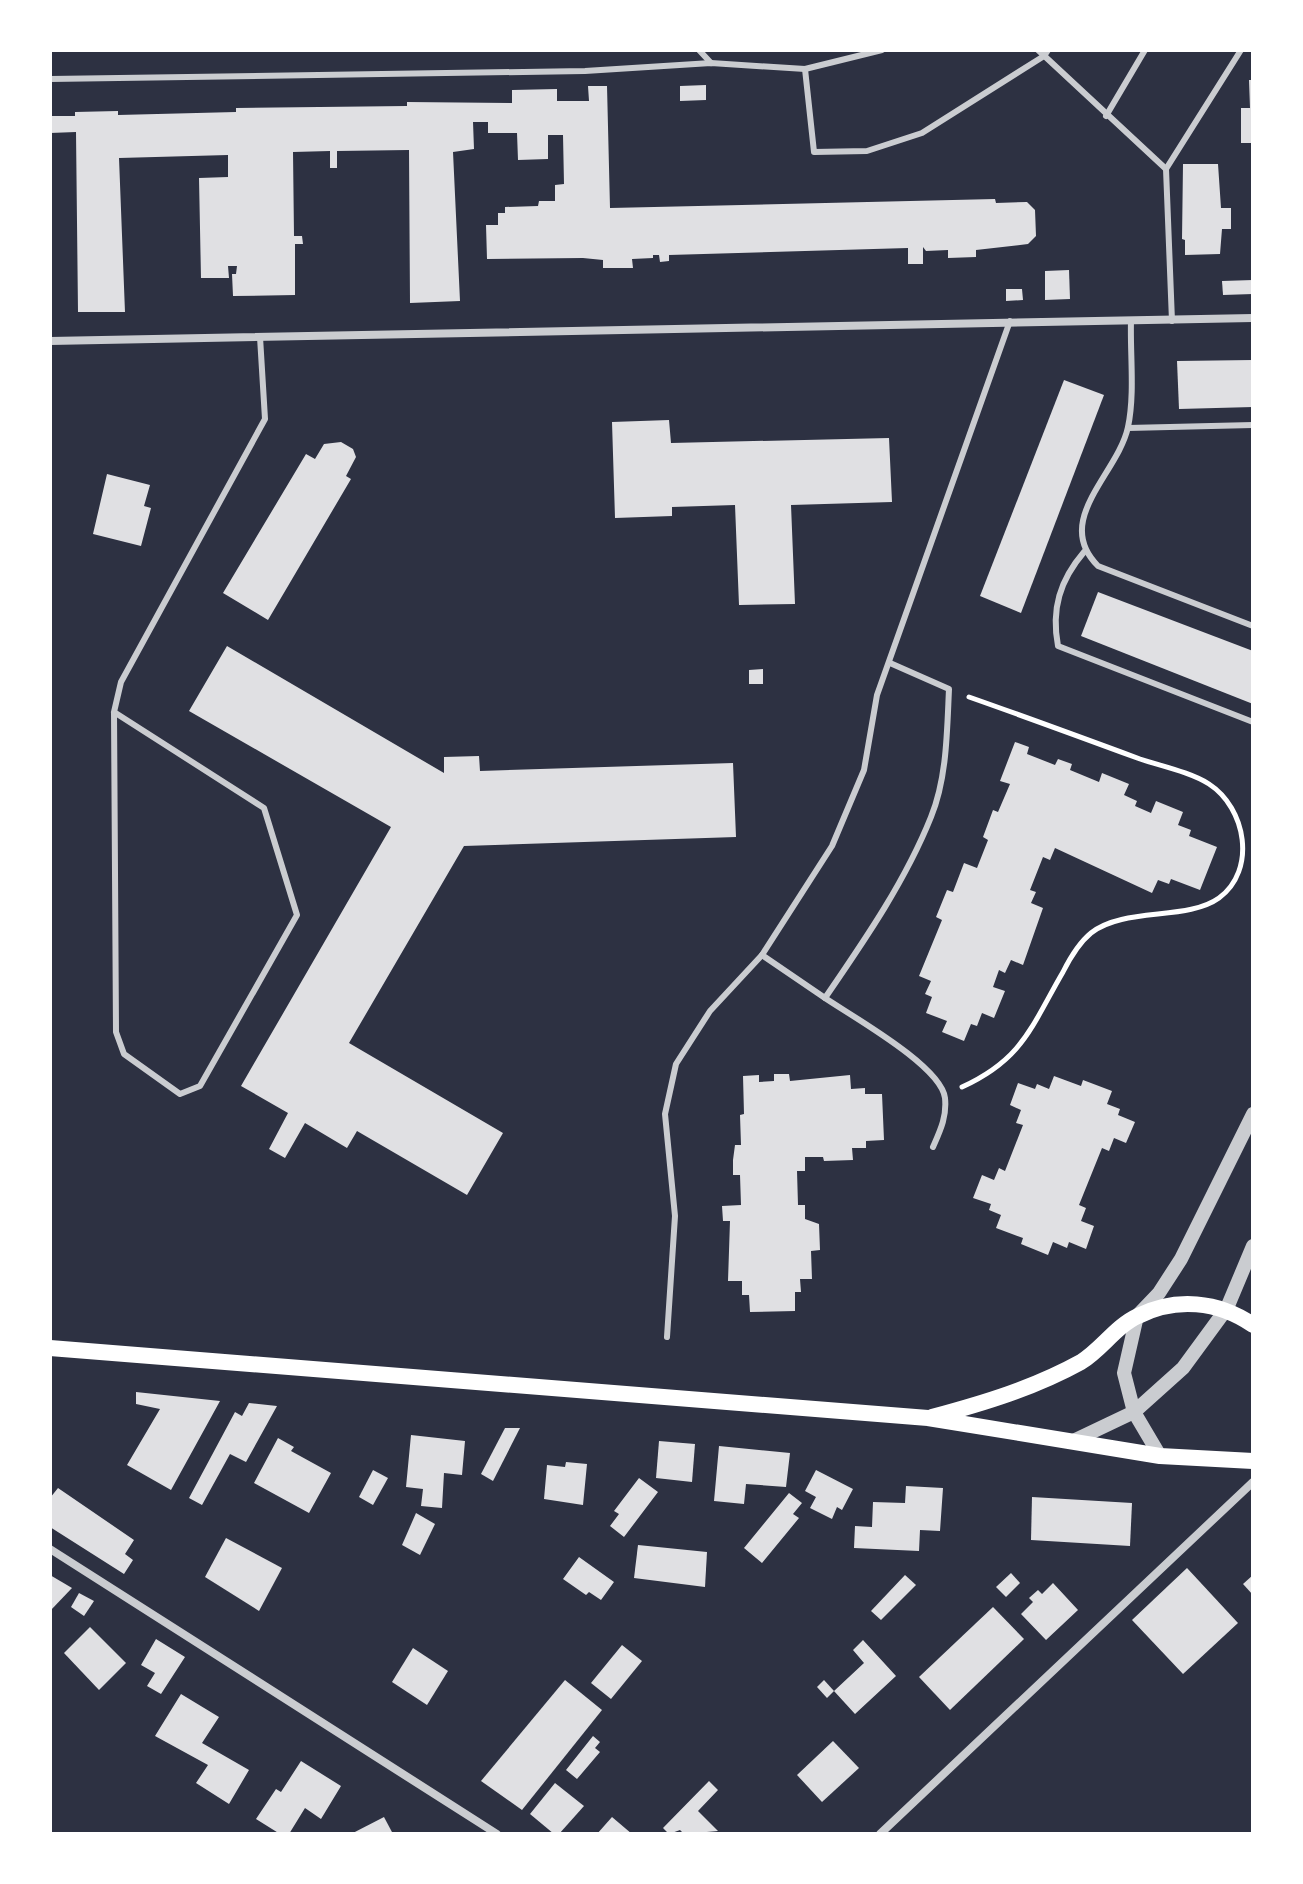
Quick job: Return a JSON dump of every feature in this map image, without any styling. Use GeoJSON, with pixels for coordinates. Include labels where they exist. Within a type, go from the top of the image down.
{"type":"FeatureCollection","features":[{"type":"Feature","properties":{"kind":"main road"},"geometry":{"type":"LineString","coordinates":[[928,1418],[1006,1397],[1083,1361],[1137,1316],[1187,1303],[1227,1308],[1253,1325]]}},
{"type":"Feature","properties":{"kind":"main road"},"geometry":{"type":"LineString","coordinates":[[50,1348],[928,1418],[1160,1456],[1253,1461]]}},
{"type":"Feature","properties":{"kind":"street"},"geometry":{"type":"LineString","coordinates":[[50,341],[1253,318]]}},
{"type":"Feature","properties":{"kind":"street"},"geometry":{"type":"LineString","coordinates":[[1160,1456],[1134,1412],[1124,1373],[1137,1316],[1159,1293],[1181,1259],[1253,1114]]}},
{"type":"Feature","properties":{"kind":"street"},"geometry":{"type":"LineString","coordinates":[[1071,1442],[1134,1412],[1183,1368],[1227,1308],[1253,1246]]}},
{"type":"Feature","properties":{"kind":"street"},"geometry":{"type":"LineString","coordinates":[[880,1834],[1253,1482]]}},
{"type":"Feature","properties":{"kind":"street"},"geometry":{"type":"LineString","coordinates":[[50,1549],[497,1834]]}},
{"type":"Feature","properties":{"kind":"lane"},"geometry":{"type":"LineString","coordinates":[[699,50],[711,63]]}},
{"type":"Feature","properties":{"kind":"lane"},"geometry":{"type":"LineString","coordinates":[[50,79],[585,71],[711,63],[805,69],[882,50]]}},
{"type":"Feature","properties":{"kind":"lane"},"geometry":{"type":"LineString","coordinates":[[1038,50],[1046,53],[1106,116],[1166,169]]}},
{"type":"Feature","properties":{"kind":"lane"},"geometry":{"type":"LineString","coordinates":[[1106,116],[1145,50]]}},
{"type":"Feature","properties":{"kind":"lane"},"geometry":{"type":"LineString","coordinates":[[1172,321],[1166,169],[1241,50]]}},
{"type":"Feature","properties":{"kind":"lane"},"geometry":{"type":"LineString","coordinates":[[805,69],[814,152],[867,151],[922,133],[1046,53]]}},
{"type":"Feature","properties":{"kind":"lane"},"geometry":{"type":"LineString","coordinates":[[667,1337],[675,1216],[665,1114],[676,1064],[710,1011],[762,955],[832,846],[864,770],[877,695],[1010,321]]}},
{"type":"Feature","properties":{"kind":"lane"},"geometry":{"type":"LineString","coordinates":[[1131,321],[1128,428],[1081,523],[1084,552],[1098,566],[1253,626]]}},
{"type":"Feature","properties":{"kind":"lane"},"geometry":{"type":"LineString","coordinates":[[114,712],[264,808],[297,915],[200,1086],[180,1094],[124,1054],[116,1032],[114,712],[121,682],[265,419],[260,337]]}},
{"type":"Feature","properties":{"kind":"lane"},"geometry":{"type":"LineString","coordinates":[[1128,428],[1253,425]]}},
{"type":"Feature","properties":{"kind":"lane"},"geometry":{"type":"LineString","coordinates":[[1084,552],[1067,571],[1053,618],[1058,646],[1253,722]]}},
{"type":"Feature","properties":{"kind":"lane"},"geometry":{"type":"LineString","coordinates":[[825,998],[876,924],[932,816],[946,749],[949,689],[890,663]]}},
{"type":"Feature","properties":{"kind":"lane"},"geometry":{"type":"LineString","coordinates":[[762,955],[924,1066],[945,1095],[944,1121],[933,1147]]}},
{"type":"Feature","properties":{"kind":"path"},"geometry":{"type":"LineString","coordinates":[[945,1095],[991,1074],[1023,1045],[1067,964],[1092,932],[1143,914],[1195,909],[1219,898],[1235,881],[1244,851],[1238,816],[1209,784],[949,689]]}},
{"type":"Feature","properties":{"kind":"building"},"geometry":{"type":"Polygon","coordinates":[[[1249,80],[1253,80],[1253,143],[1241,143],[1241,108],[1250,108],[1249,80]]]}},
{"type":"Feature","properties":{"kind":"building"},"geometry":{"type":"Polygon","coordinates":[[[706,85],[706,100],[680,101],[680,86],[706,85]]]}},
{"type":"Feature","properties":{"kind":"building"},"geometry":{"type":"Polygon","coordinates":[[[588,86],[607,86],[610,208],[995,199],[996,203],[1027,202],[1035,210],[1036,236],[1028,244],[976,250],[976,257],[948,258],[948,250],[926,251],[923,247],[923,264],[908,264],[908,248],[669,255],[669,261],[660,262],[659,255],[653,255],[653,258],[632,259],[633,268],[603,268],[603,260],[583,258],[487,259],[486,225],[498,225],[498,213],[505,213],[505,207],[538,206],[539,201],[555,201],[555,185],[564,184],[563,135],[548,135],[548,159],[518,160],[517,133],[488,133],[488,122],[473,122],[474,149],[453,152],[460,301],[410,303],[409,150],[337,151],[337,168],[330,168],[330,151],[293,152],[294,236],[302,236],[303,244],[295,244],[295,295],[233,296],[232,274],[236,274],[237,266],[228,266],[229,278],[201,278],[199,178],[228,177],[228,155],[119,158],[125,312],[78,312],[76,132],[50,133],[50,116],[75,116],[75,112],[118,111],[118,115],[236,112],[236,108],[407,106],[407,102],[512,103],[512,90],[557,89],[557,101],[589,101],[588,86]]]}},
{"type":"Feature","properties":{"kind":"building"},"geometry":{"type":"Polygon","coordinates":[[[1183,164],[1218,164],[1221,208],[1231,208],[1231,229],[1222,229],[1220,254],[1185,255],[1185,240],[1182,239],[1183,164]]]}},
{"type":"Feature","properties":{"kind":"building"},"geometry":{"type":"Polygon","coordinates":[[[1069,270],[1070,299],[1045,300],[1045,271],[1069,270]]]}},
{"type":"Feature","properties":{"kind":"building"},"geometry":{"type":"Polygon","coordinates":[[[1253,280],[1253,294],[1223,295],[1222,281],[1253,280]]]}},
{"type":"Feature","properties":{"kind":"building"},"geometry":{"type":"Polygon","coordinates":[[[1006,289],[1022,289],[1023,300],[1006,301],[1006,289]]]}},
{"type":"Feature","properties":{"kind":"building"},"geometry":{"type":"Polygon","coordinates":[[[1253,360],[1253,407],[1179,409],[1177,361],[1253,360]]]}},
{"type":"Feature","properties":{"kind":"building"},"geometry":{"type":"Polygon","coordinates":[[[1064,380],[1104,395],[1021,613],[980,596],[1064,380]]]}},
{"type":"Feature","properties":{"kind":"building"},"geometry":{"type":"Polygon","coordinates":[[[669,420],[671,443],[889,438],[892,502],[791,505],[795,604],[739,605],[735,505],[672,507],[672,516],[615,518],[612,422],[669,420]]]}},
{"type":"Feature","properties":{"kind":"building"},"geometry":{"type":"Polygon","coordinates":[[[341,442],[353,449],[356,457],[346,476],[351,479],[268,620],[223,593],[306,454],[315,459],[324,444],[341,442]]]}},
{"type":"Feature","properties":{"kind":"building"},"geometry":{"type":"Polygon","coordinates":[[[107,474],[150,485],[144,506],[151,508],[141,546],[93,534],[107,474]]]}},
{"type":"Feature","properties":{"kind":"building"},"geometry":{"type":"Polygon","coordinates":[[[1098,592],[1253,651],[1253,704],[1081,636],[1098,592]]]}},
{"type":"Feature","properties":{"kind":"building"},"geometry":{"type":"Polygon","coordinates":[[[227,646],[444,773],[444,757],[479,756],[480,771],[733,763],[736,837],[464,846],[349,1043],[503,1133],[467,1195],[357,1131],[347,1148],[305,1123],[285,1158],[269,1149],[288,1113],[241,1086],[391,827],[189,711],[227,646]]]}},
{"type":"Feature","properties":{"kind":"building"},"geometry":{"type":"Polygon","coordinates":[[[763,669],[763,684],[749,684],[749,670],[763,669]]]}},
{"type":"Feature","properties":{"kind":"building"},"geometry":{"type":"Polygon","coordinates":[[[1015,742],[1029,747],[1027,754],[1055,765],[1058,759],[1072,764],[1070,770],[1099,782],[1102,773],[1129,784],[1124,795],[1137,801],[1135,806],[1151,813],[1156,801],[1183,812],[1178,825],[1191,830],[1189,836],[1217,847],[1200,890],[1171,879],[1169,884],[1158,880],[1152,893],[1055,848],[1050,860],[1043,857],[1030,890],[1036,892],[1031,903],[1043,908],[1023,965],[1011,960],[1005,973],[999,970],[993,987],[1005,991],[994,1018],[982,1013],[977,1026],[971,1024],[964,1041],[942,1032],[947,1021],[926,1013],[932,997],[925,994],[931,981],[919,976],[942,920],[936,917],[947,890],[953,892],[964,863],[977,868],[988,840],[983,837],[993,810],[998,812],[1010,784],[1000,781],[1015,742]]]}},
{"type":"Feature","properties":{"kind":"building"},"geometry":{"type":"Polygon","coordinates":[[[774,1074],[789,1074],[790,1081],[850,1075],[851,1089],[865,1088],[865,1094],[882,1094],[884,1140],[866,1141],[866,1148],[852,1148],[853,1160],[824,1161],[823,1157],[805,1157],[805,1171],[797,1171],[798,1205],[805,1205],[805,1219],[819,1224],[820,1250],[811,1251],[812,1279],[800,1279],[801,1292],[795,1292],[795,1311],[750,1312],[749,1295],[742,1295],[742,1281],[728,1281],[730,1221],[723,1221],[722,1206],[741,1205],[740,1175],[733,1175],[733,1160],[735,1145],[741,1145],[743,1076],[759,1075],[759,1082],[774,1081],[774,1074]]]}},
{"type":"Feature","properties":{"kind":"building"},"geometry":{"type":"Polygon","coordinates":[[[1054,1076],[1081,1086],[1083,1080],[1112,1091],[1107,1104],[1120,1109],[1118,1115],[1135,1122],[1126,1143],[1114,1138],[1109,1151],[1102,1148],[1079,1205],[1086,1208],[1081,1221],[1094,1226],[1086,1249],[1069,1242],[1067,1248],[1053,1242],[1048,1255],[1021,1244],[1023,1238],[996,1228],[1001,1215],[989,1210],[991,1204],[973,1198],[982,1175],[994,1180],[999,1168],[1005,1171],[1023,1125],[1016,1123],[1021,1110],[1010,1105],[1018,1083],[1035,1089],[1037,1084],[1049,1089],[1054,1076]]]}},
{"type":"Feature","properties":{"kind":"building"},"geometry":{"type":"Polygon","coordinates":[[[136,1392],[220,1401],[171,1490],[127,1465],[160,1409],[136,1404],[136,1392]]]}},
{"type":"Feature","properties":{"kind":"building"},"geometry":{"type":"Polygon","coordinates":[[[249,1403],[277,1406],[246,1462],[230,1454],[202,1505],[189,1498],[235,1412],[242,1416],[249,1403]]]}},
{"type":"Feature","properties":{"kind":"building"},"geometry":{"type":"Polygon","coordinates":[[[505,1428],[520,1428],[493,1481],[481,1474],[505,1428]]]}},
{"type":"Feature","properties":{"kind":"building"},"geometry":{"type":"Polygon","coordinates":[[[411,1435],[465,1441],[462,1475],[444,1473],[442,1508],[421,1506],[423,1489],[406,1487],[411,1435]]]}},
{"type":"Feature","properties":{"kind":"building"},"geometry":{"type":"Polygon","coordinates":[[[278,1438],[294,1447],[291,1451],[331,1473],[309,1513],[254,1483],[278,1438]]]}},
{"type":"Feature","properties":{"kind":"building"},"geometry":{"type":"Polygon","coordinates":[[[659,1441],[695,1444],[692,1482],[656,1478],[659,1441]]]}},
{"type":"Feature","properties":{"kind":"building"},"geometry":{"type":"Polygon","coordinates":[[[719,1446],[790,1453],[786,1487],[746,1484],[744,1504],[714,1501],[719,1446]]]}},
{"type":"Feature","properties":{"kind":"building"},"geometry":{"type":"Polygon","coordinates":[[[566,1462],[587,1464],[583,1505],[544,1499],[547,1465],[565,1467],[566,1462]]]}},
{"type":"Feature","properties":{"kind":"building"},"geometry":{"type":"Polygon","coordinates":[[[373,1470],[388,1478],[373,1505],[359,1497],[373,1470]]]}},
{"type":"Feature","properties":{"kind":"building"},"geometry":{"type":"Polygon","coordinates":[[[816,1470],[853,1489],[842,1510],[837,1507],[832,1519],[810,1508],[816,1497],[805,1491],[816,1470]]]}},
{"type":"Feature","properties":{"kind":"building"},"geometry":{"type":"Polygon","coordinates":[[[639,1478],[658,1492],[624,1537],[610,1526],[619,1514],[614,1511],[639,1478]]]}},
{"type":"Feature","properties":{"kind":"building"},"geometry":{"type":"Polygon","coordinates":[[[906,1486],[943,1488],[940,1531],[920,1530],[919,1551],[854,1548],[855,1526],[872,1527],[873,1502],[905,1503],[906,1486]]]}},
{"type":"Feature","properties":{"kind":"building"},"geometry":{"type":"Polygon","coordinates":[[[58,1488],[134,1540],[125,1554],[133,1560],[124,1574],[50,1527],[50,1498],[58,1488]]]}},
{"type":"Feature","properties":{"kind":"building"},"geometry":{"type":"Polygon","coordinates":[[[789,1493],[802,1503],[793,1514],[799,1518],[762,1563],[744,1548],[789,1493]]]}},
{"type":"Feature","properties":{"kind":"building"},"geometry":{"type":"Polygon","coordinates":[[[1032,1497],[1132,1503],[1130,1546],[1031,1540],[1032,1497]]]}},
{"type":"Feature","properties":{"kind":"building"},"geometry":{"type":"Polygon","coordinates":[[[416,1513],[435,1524],[420,1555],[402,1545],[416,1513]]]}},
{"type":"Feature","properties":{"kind":"building"},"geometry":{"type":"Polygon","coordinates":[[[226,1538],[282,1568],[259,1611],[205,1577],[226,1538]]]}},
{"type":"Feature","properties":{"kind":"building"},"geometry":{"type":"Polygon","coordinates":[[[638,1545],[707,1552],[705,1587],[634,1578],[638,1545]]]}},
{"type":"Feature","properties":{"kind":"building"},"geometry":{"type":"Polygon","coordinates":[[[579,1557],[614,1582],[601,1600],[589,1592],[586,1595],[563,1579],[579,1557]]]}},
{"type":"Feature","properties":{"kind":"building"},"geometry":{"type":"Polygon","coordinates":[[[1187,1568],[1238,1623],[1183,1674],[1132,1620],[1187,1568]]]}},
{"type":"Feature","properties":{"kind":"building"},"geometry":{"type":"Polygon","coordinates":[[[1011,1573],[1020,1583],[1006,1597],[996,1587],[1011,1573]]]}},
{"type":"Feature","properties":{"kind":"building"},"geometry":{"type":"Polygon","coordinates":[[[50,1575],[72,1588],[50,1611],[50,1575]]]}},
{"type":"Feature","properties":{"kind":"building"},"geometry":{"type":"Polygon","coordinates":[[[905,1575],[916,1585],[881,1620],[871,1611],[905,1575]]]}},
{"type":"Feature","properties":{"kind":"building"},"geometry":{"type":"Polygon","coordinates":[[[1253,1575],[1253,1595],[1243,1584],[1253,1575]]]}},
{"type":"Feature","properties":{"kind":"building"},"geometry":{"type":"Polygon","coordinates":[[[1053,1583],[1078,1610],[1046,1640],[1021,1614],[1033,1602],[1029,1598],[1038,1590],[1042,1594],[1053,1583]]]}},
{"type":"Feature","properties":{"kind":"building"},"geometry":{"type":"Polygon","coordinates":[[[79,1593],[94,1601],[84,1616],[71,1607],[79,1593]]]}},
{"type":"Feature","properties":{"kind":"building"},"geometry":{"type":"Polygon","coordinates":[[[993,1607],[1024,1639],[950,1710],[919,1677],[993,1607]]]}},
{"type":"Feature","properties":{"kind":"building"},"geometry":{"type":"Polygon","coordinates":[[[90,1627],[126,1663],[99,1690],[64,1653],[90,1627]]]}},
{"type":"Feature","properties":{"kind":"building"},"geometry":{"type":"Polygon","coordinates":[[[156,1639],[185,1657],[161,1694],[147,1686],[155,1673],[141,1665],[156,1639]]]}},
{"type":"Feature","properties":{"kind":"building"},"geometry":{"type":"Polygon","coordinates":[[[863,1640],[896,1676],[855,1714],[834,1691],[864,1663],[853,1650],[863,1640]]]}},
{"type":"Feature","properties":{"kind":"building"},"geometry":{"type":"Polygon","coordinates":[[[622,1645],[642,1661],[611,1699],[591,1683],[622,1645]]]}},
{"type":"Feature","properties":{"kind":"building"},"geometry":{"type":"Polygon","coordinates":[[[413,1648],[448,1671],[427,1705],[392,1682],[413,1648]]]}},
{"type":"Feature","properties":{"kind":"building"},"geometry":{"type":"Polygon","coordinates":[[[565,1680],[602,1710],[522,1810],[481,1781],[565,1680]]]}},
{"type":"Feature","properties":{"kind":"building"},"geometry":{"type":"Polygon","coordinates":[[[824,1680],[834,1691],[827,1698],[817,1687],[824,1680]]]}},
{"type":"Feature","properties":{"kind":"building"},"geometry":{"type":"Polygon","coordinates":[[[181,1694],[219,1717],[202,1743],[249,1770],[229,1804],[196,1783],[208,1765],[155,1736],[181,1694]]]}},
{"type":"Feature","properties":{"kind":"building"},"geometry":{"type":"Polygon","coordinates":[[[593,1736],[600,1742],[595,1748],[600,1752],[577,1779],[566,1770],[593,1736]]]}},
{"type":"Feature","properties":{"kind":"building"},"geometry":{"type":"Polygon","coordinates":[[[833,1741],[859,1768],[822,1802],[797,1775],[833,1741]]]}},
{"type":"Feature","properties":{"kind":"building"},"geometry":{"type":"Polygon","coordinates":[[[301,1761],[341,1786],[321,1819],[305,1808],[289,1834],[280,1834],[256,1819],[276,1789],[281,1792],[301,1761]]]}},
{"type":"Feature","properties":{"kind":"building"},"geometry":{"type":"Polygon","coordinates":[[[709,1781],[718,1790],[698,1811],[718,1831],[684,1834],[680,1830],[669,1834],[663,1828],[709,1781]]]}},
{"type":"Feature","properties":{"kind":"building"},"geometry":{"type":"Polygon","coordinates":[[[555,1783],[584,1806],[559,1834],[554,1834],[530,1814],[555,1783]]]}},
{"type":"Feature","properties":{"kind":"building"},"geometry":{"type":"Polygon","coordinates":[[[384,1817],[393,1834],[351,1834],[384,1817]]]}},
{"type":"Feature","properties":{"kind":"building"},"geometry":{"type":"Polygon","coordinates":[[[612,1817],[632,1834],[597,1834],[612,1817]]]}}]}
